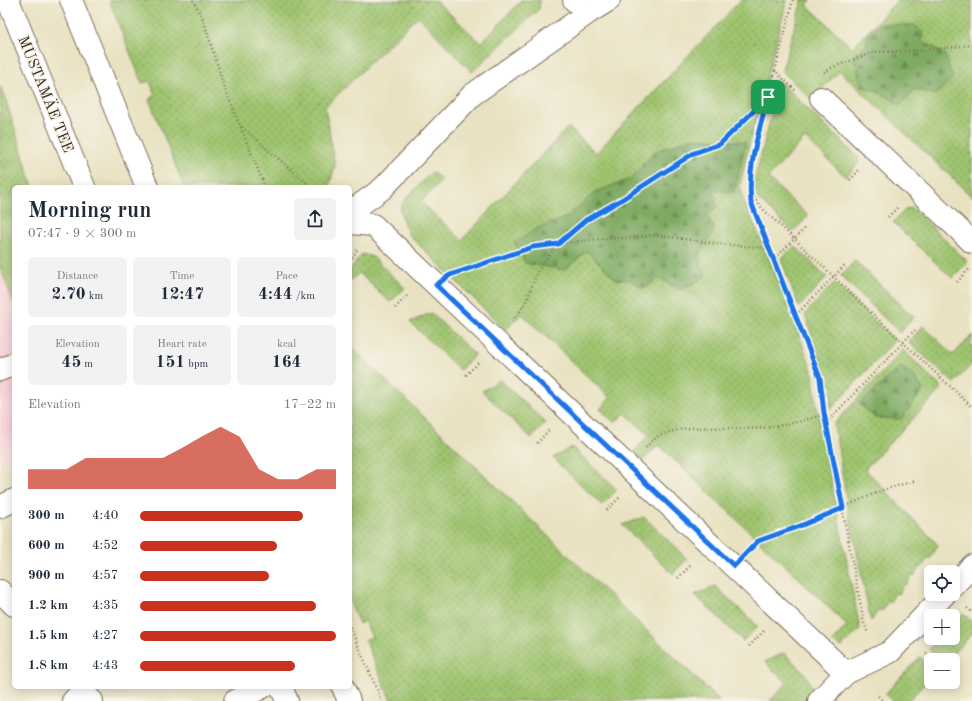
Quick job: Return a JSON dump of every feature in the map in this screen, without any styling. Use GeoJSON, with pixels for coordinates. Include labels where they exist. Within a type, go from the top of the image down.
{"type":"FeatureCollection","features":[{"type":"Feature","properties":{"kind":"street","name":"MUSTAMÄE TEE"},"geometry":{"type":"LineString","coordinates":[[8,0],[83,185]]}},
{"type":"Feature","properties":{"kind":"street"},"geometry":{"type":"LineString","coordinates":[[71,0],[146,185]]}},
{"type":"Feature","properties":{"kind":"street"},"geometry":{"type":"LineString","coordinates":[[352,211],[382,189],[472,95],[581,7],[609,0]]}},
{"type":"Feature","properties":{"kind":"street"},"geometry":{"type":"LineString","coordinates":[[821,98],[972,242]]}},
{"type":"Feature","properties":{"kind":"street"},"geometry":{"type":"LineString","coordinates":[[352,223],[373,225],[436,285],[489,349],[628,466],[846,672]]}},
{"type":"Feature","properties":{"kind":"street"},"geometry":{"type":"LineString","coordinates":[[0,370],[12,365]]}},
{"type":"Feature","properties":{"kind":"street"},"geometry":{"type":"LineString","coordinates":[[0,507],[12,501]]}},
{"type":"Feature","properties":{"kind":"street"},"geometry":{"type":"LineString","coordinates":[[960,579],[972,566]]}},
{"type":"Feature","properties":{"kind":"street"},"geometry":{"type":"LineString","coordinates":[[0,591],[12,603]]}},
{"type":"Feature","properties":{"kind":"street"},"geometry":{"type":"LineString","coordinates":[[819,701],[846,672],[890,652],[938,601]]}},
{"type":"Feature","properties":{"kind":"street"},"geometry":{"type":"LineString","coordinates":[[235,701],[260,689]]}},
{"type":"Feature","properties":{"kind":"street"},"geometry":{"type":"LineString","coordinates":[[282,689],[287,701]]}},
{"type":"Feature","properties":{"kind":"street"},"geometry":{"type":"LineString","coordinates":[[344,689],[349,701]]}},
{"type":"Feature","properties":{"kind":"path"},"geometry":{"type":"LineString","coordinates":[[193,0],[203,19],[224,86],[265,185]]}},
{"type":"Feature","properties":{"kind":"path"},"geometry":{"type":"LineString","coordinates":[[793,0],[752,160],[749,188],[751,202],[768,248],[820,378],[824,416],[843,508],[864,623],[877,658]]}},
{"type":"Feature","properties":{"kind":"path"},"geometry":{"type":"LineString","coordinates":[[820,74],[833,66],[875,52],[925,50],[972,45]]}},
{"type":"Feature","properties":{"kind":"path"},"geometry":{"type":"LineString","coordinates":[[775,71],[807,102],[821,98]]}},
{"type":"Feature","properties":{"kind":"path"},"geometry":{"type":"LineString","coordinates":[[795,90],[801,86]]}},
{"type":"Feature","properties":{"kind":"path"},"geometry":{"type":"LineString","coordinates":[[466,375],[519,313],[527,299],[538,270],[558,244],[586,220],[621,200],[694,153],[720,144],[768,97]]}},
{"type":"Feature","properties":{"kind":"path"},"geometry":{"type":"LineString","coordinates":[[241,127],[309,185]]}},
{"type":"Feature","properties":{"kind":"path"},"geometry":{"type":"LineString","coordinates":[[749,188],[760,206],[972,407]]}},
{"type":"Feature","properties":{"kind":"path"},"geometry":{"type":"LineString","coordinates":[[773,261],[806,227]]}},
{"type":"Feature","properties":{"kind":"path"},"geometry":{"type":"LineString","coordinates":[[436,285],[450,275],[533,247],[596,239],[657,235],[711,243],[768,248]]}},
{"type":"Feature","properties":{"kind":"path"},"geometry":{"type":"LineString","coordinates":[[352,258],[358,248]]}},
{"type":"Feature","properties":{"kind":"path"},"geometry":{"type":"LineString","coordinates":[[796,315],[846,264]]}},
{"type":"Feature","properties":{"kind":"path"},"geometry":{"type":"LineString","coordinates":[[957,282],[972,266]]}},
{"type":"Feature","properties":{"kind":"path"},"geometry":{"type":"LineString","coordinates":[[395,308],[413,290]]}},
{"type":"Feature","properties":{"kind":"path"},"geometry":{"type":"LineString","coordinates":[[826,424],[915,330]]}},
{"type":"Feature","properties":{"kind":"path"},"geometry":{"type":"LineString","coordinates":[[628,466],[656,438],[673,432],[704,428],[760,428],[824,416]]}},
{"type":"Feature","properties":{"kind":"path"},"geometry":{"type":"LineString","coordinates":[[537,443],[553,425]]}},
{"type":"Feature","properties":{"kind":"path"},"geometry":{"type":"LineString","coordinates":[[734,566],[758,541],[800,526],[883,490],[914,482]]}},
{"type":"Feature","properties":{"kind":"path"},"geometry":{"type":"LineString","coordinates":[[607,510],[624,493]]}},
{"type":"Feature","properties":{"kind":"path"},"geometry":{"type":"LineString","coordinates":[[678,578],[695,561]]}},
{"type":"Feature","properties":{"kind":"path"},"geometry":{"type":"LineString","coordinates":[[749,646],[766,629]]}},
{"type":"Feature","properties":{"kind":"path"},"geometry":{"type":"LineString","coordinates":[[352,632],[382,701]]}},
{"type":"Feature","properties":{"kind":"path"},"geometry":{"type":"LineString","coordinates":[[922,650],[925,653]]}},
{"type":"Feature","properties":{"kind":"path"},"geometry":{"type":"LineString","coordinates":[[878,696],[883,701]]}},
{"type":"Feature","properties":{"kind":"shaded area"},"geometry":{"type":"Polygon","coordinates":[[[0,174],[12,202],[12,459],[0,463],[0,174]]]}},
{"type":"Feature","properties":{"kind":"green space"},"geometry":{"type":"Polygon","coordinates":[[[109,0],[435,0],[481,43],[521,1],[520,0],[540,0],[539,9],[472,72],[418,16],[325,107],[335,166],[330,185],[183,185],[149,99],[155,96],[150,81],[142,83],[109,0]]]}},
{"type":"Feature","properties":{"kind":"green space"},"geometry":{"type":"Polygon","coordinates":[[[741,0],[787,0],[740,184],[743,199],[783,291],[813,374],[816,404],[860,629],[842,647],[832,642],[847,625],[659,445],[643,460],[634,452],[649,435],[625,413],[615,423],[600,409],[610,398],[522,314],[506,330],[409,235],[404,224],[400,208],[406,198],[432,172],[442,180],[421,202],[462,240],[568,127],[596,153],[741,0]]]}},
{"type":"Feature","properties":{"kind":"green space"},"geometry":{"type":"Polygon","coordinates":[[[802,0],[811,0],[807,5],[852,48],[898,0],[972,0],[972,197],[840,71],[811,99],[782,71],[802,0]]]}},
{"type":"Feature","properties":{"kind":"green space"},"geometry":{"type":"Polygon","coordinates":[[[879,24],[915,25],[923,33],[922,41],[945,54],[953,78],[936,95],[915,89],[901,105],[877,91],[861,86],[853,55],[866,46],[868,34],[879,24]]]}},
{"type":"Feature","properties":{"kind":"green space"},"geometry":{"type":"Polygon","coordinates":[[[780,82],[859,158],[858,163],[846,177],[805,138],[768,178],[808,216],[793,232],[758,199],[754,182],[780,82]]]}},
{"type":"Feature","properties":{"kind":"green space"},"geometry":{"type":"Polygon","coordinates":[[[0,86],[32,185],[12,185],[12,298],[0,267],[0,86]]]}},
{"type":"Feature","properties":{"kind":"green space"},"geometry":{"type":"Polygon","coordinates":[[[692,138],[746,142],[734,192],[713,190],[717,207],[707,215],[715,229],[698,256],[705,276],[682,290],[659,278],[644,288],[629,280],[615,279],[587,251],[564,270],[525,263],[515,243],[536,229],[567,217],[595,192],[631,179],[654,152],[692,138]]]}},
{"type":"Feature","properties":{"kind":"green space"},"geometry":{"type":"Polygon","coordinates":[[[912,208],[966,260],[966,264],[952,278],[893,222],[906,209],[912,208]]]}},
{"type":"Feature","properties":{"kind":"green space"},"geometry":{"type":"Polygon","coordinates":[[[795,246],[827,277],[799,307],[781,259],[795,246]]]}},
{"type":"Feature","properties":{"kind":"green space"},"geometry":{"type":"Polygon","coordinates":[[[362,254],[373,257],[405,288],[390,302],[359,273],[352,279],[352,267],[362,254]]]}},
{"type":"Feature","properties":{"kind":"green space"},"geometry":{"type":"Polygon","coordinates":[[[855,261],[914,317],[900,333],[841,276],[855,261]]]}},
{"type":"Feature","properties":{"kind":"green space"},"geometry":{"type":"Polygon","coordinates":[[[834,283],[895,340],[831,409],[829,383],[805,314],[834,283]]]}},
{"type":"Feature","properties":{"kind":"green space"},"geometry":{"type":"Polygon","coordinates":[[[431,313],[475,355],[460,370],[410,322],[431,313]]]}},
{"type":"Feature","properties":{"kind":"green space"},"geometry":{"type":"Polygon","coordinates":[[[923,326],[953,355],[972,335],[972,341],[970,343],[972,345],[972,364],[954,383],[909,342],[923,326]]]}},
{"type":"Feature","properties":{"kind":"green space"},"geometry":{"type":"Polygon","coordinates":[[[352,348],[720,701],[391,701],[365,640],[372,637],[365,621],[359,624],[352,607],[352,348]]]}},
{"type":"Feature","properties":{"kind":"green space"},"geometry":{"type":"Polygon","coordinates":[[[903,350],[942,388],[865,469],[938,545],[930,559],[928,557],[922,568],[920,566],[906,585],[904,584],[898,594],[895,593],[890,602],[888,601],[882,611],[879,609],[871,621],[849,514],[834,424],[903,350]]]}},
{"type":"Feature","properties":{"kind":"green space"},"geometry":{"type":"Polygon","coordinates":[[[900,367],[914,376],[923,390],[901,419],[876,418],[859,404],[900,367]]]}},
{"type":"Feature","properties":{"kind":"green space"},"geometry":{"type":"Polygon","coordinates":[[[500,380],[546,423],[531,438],[482,391],[500,380]]]}},
{"type":"Feature","properties":{"kind":"green space"},"geometry":{"type":"Polygon","coordinates":[[[572,447],[617,490],[602,505],[553,458],[572,447]]]}},
{"type":"Feature","properties":{"kind":"green space"},"geometry":{"type":"Polygon","coordinates":[[[644,517],[687,559],[673,574],[622,525],[644,517]]]}},
{"type":"Feature","properties":{"kind":"green space"},"geometry":{"type":"Polygon","coordinates":[[[715,586],[758,626],[743,641],[695,595],[715,586]]]}},
{"type":"Feature","properties":{"kind":"green space"},"geometry":{"type":"Polygon","coordinates":[[[963,613],[972,622],[972,634],[954,653],[933,653],[929,649],[933,645],[960,645],[960,616],[963,613]]]}},
{"type":"Feature","properties":{"kind":"green space"},"geometry":{"type":"Polygon","coordinates":[[[784,653],[804,672],[814,691],[804,701],[770,701],[787,683],[765,662],[784,653]]]}},
{"type":"Feature","properties":{"kind":"green space"},"geometry":{"type":"Polygon","coordinates":[[[920,657],[924,661],[924,684],[908,701],[892,701],[885,694],[920,657]]]}},
{"type":"Feature","properties":{"kind":"route"},"geometry":{"type":"LineString","coordinates":[[768,97],[752,160],[749,188],[751,202],[820,378],[824,413],[843,508],[800,526],[758,541],[734,566],[436,285],[450,275],[509,255],[533,247],[558,244],[586,220],[660,176],[694,153],[720,144],[768,97]]}}]}
